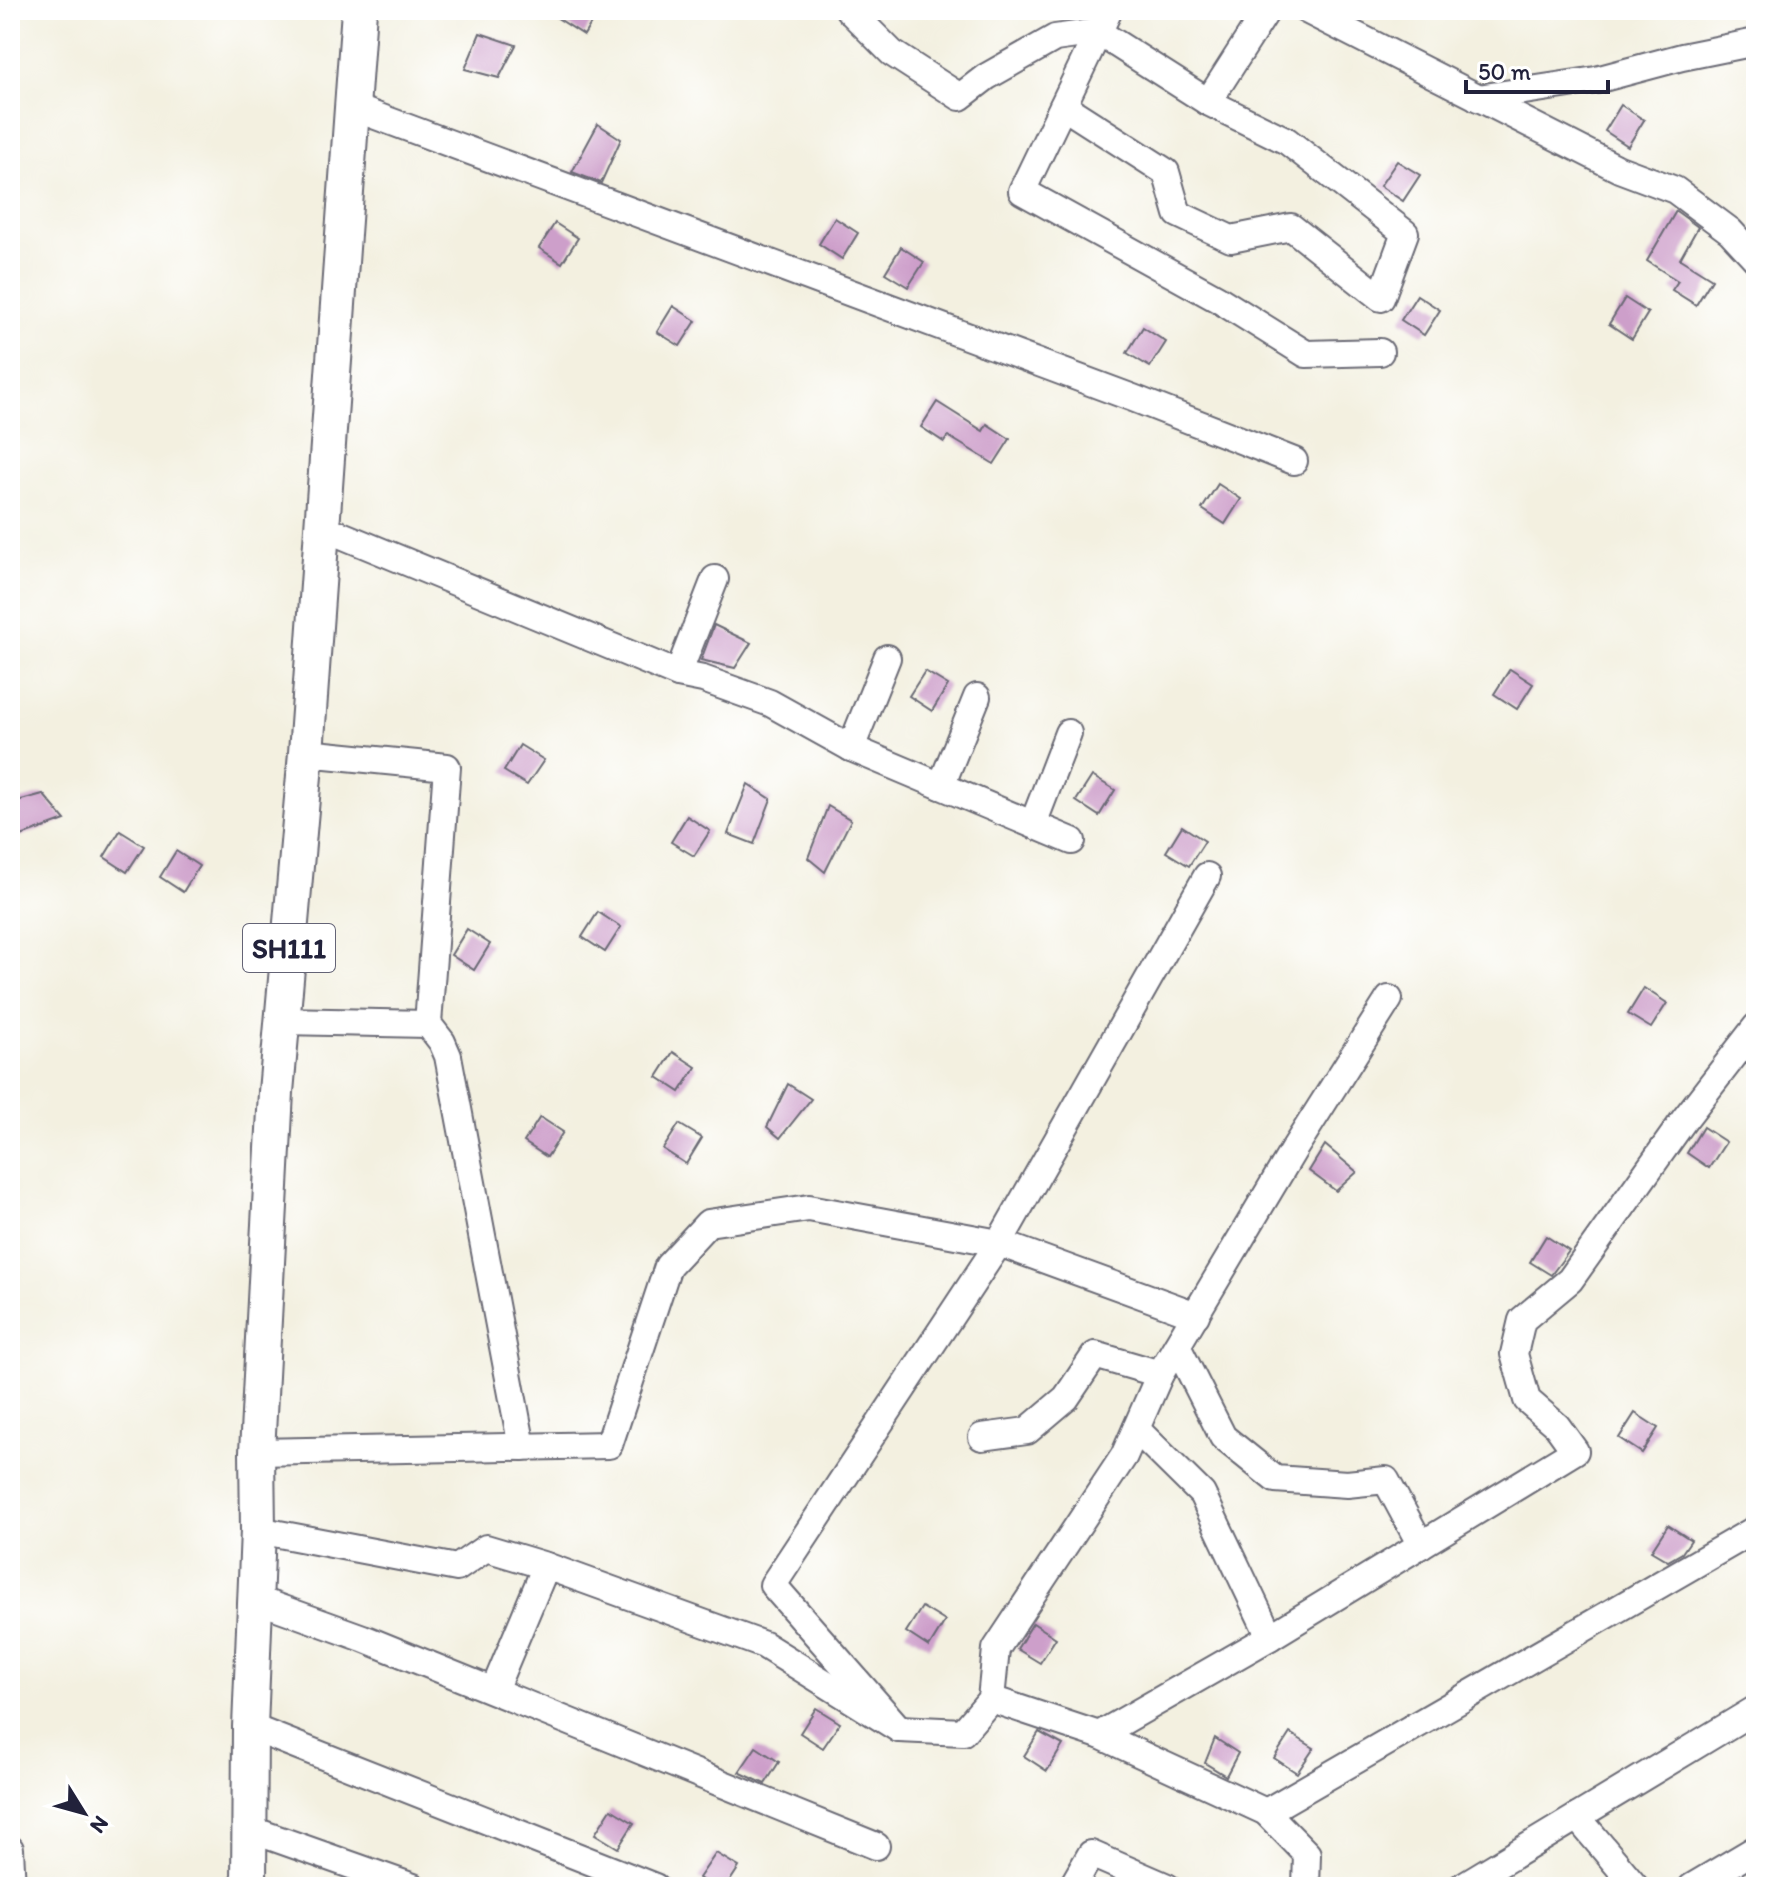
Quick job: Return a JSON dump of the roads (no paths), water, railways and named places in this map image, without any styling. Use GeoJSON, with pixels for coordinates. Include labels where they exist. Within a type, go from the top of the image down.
{"type":"FeatureCollection","features":[{"type":"Feature","properties":{"kind":"main road","name":"SH111"},"geometry":{"type":"LineString","coordinates":[[249,1887],[250,1727],[258,1530],[257,1452],[276,1092],[306,753],[359,10]]}},
{"type":"Feature","properties":{"kind":"street"},"geometry":{"type":"LineString","coordinates":[[849,10],[892,53],[960,97],[986,77],[1055,38],[1104,21]]}},
{"type":"Feature","properties":{"kind":"street"},"geometry":{"type":"LineString","coordinates":[[1208,102],[1267,10]]}},
{"type":"Feature","properties":{"kind":"street"},"geometry":{"type":"LineString","coordinates":[[1306,10],[1619,169],[1675,190],[1730,231],[1756,259]]}},
{"type":"Feature","properties":{"kind":"street"},"geometry":{"type":"LineString","coordinates":[[1063,106],[1166,172],[1178,214],[1231,239],[1291,227],[1381,298],[1405,233],[1287,141],[1208,102],[1104,21]]}},
{"type":"Feature","properties":{"kind":"street"},"geometry":{"type":"LineString","coordinates":[[1104,21],[1022,191],[1218,299],[1306,354],[1380,352]]}},
{"type":"Feature","properties":{"kind":"street"},"geometry":{"type":"LineString","coordinates":[[1478,98],[1596,80],[1682,57],[1756,42]]}},
{"type":"Feature","properties":{"kind":"street"},"geometry":{"type":"LineString","coordinates":[[352,107],[1118,392],[1294,461]]}},
{"type":"Feature","properties":{"kind":"street"},"geometry":{"type":"LineString","coordinates":[[322,527],[678,674],[703,679],[770,703],[851,748],[1072,841]]}},
{"type":"Feature","properties":{"kind":"street"},"geometry":{"type":"LineString","coordinates":[[678,674],[715,579]]}},
{"type":"Feature","properties":{"kind":"street"},"geometry":{"type":"LineString","coordinates":[[851,748],[887,658]]}},
{"type":"Feature","properties":{"kind":"street"},"geometry":{"type":"LineString","coordinates":[[941,786],[977,697]]}},
{"type":"Feature","properties":{"kind":"street"},"geometry":{"type":"LineString","coordinates":[[1033,824],[1068,733]]}},
{"type":"Feature","properties":{"kind":"street"},"geometry":{"type":"LineString","coordinates":[[306,753],[447,767],[428,1024],[448,1056],[522,1447]]}},
{"type":"Feature","properties":{"kind":"street"},"geometry":{"type":"LineString","coordinates":[[899,1729],[773,1585],[999,1243],[1207,876]]}},
{"type":"Feature","properties":{"kind":"street"},"geometry":{"type":"LineString","coordinates":[[258,1530],[457,1568],[486,1548],[546,1566],[764,1645],[899,1729],[963,1732],[991,1699],[996,1649],[1124,1456],[1160,1374],[1294,1149],[1389,999]]}},
{"type":"Feature","properties":{"kind":"street"},"geometry":{"type":"LineString","coordinates":[[282,1021],[428,1024]]}},
{"type":"Feature","properties":{"kind":"street"},"geometry":{"type":"LineString","coordinates":[[1099,1735],[1270,1637],[1575,1451],[1557,1426],[1527,1400],[1514,1354],[1522,1320],[1570,1280],[1684,1120],[1756,1027]]}},
{"type":"Feature","properties":{"kind":"street"},"geometry":{"type":"LineString","coordinates":[[257,1452],[609,1445],[668,1266],[708,1223],[809,1208],[999,1243],[1196,1315]]}},
{"type":"Feature","properties":{"kind":"street"},"geometry":{"type":"LineString","coordinates":[[1177,1346],[1223,1437],[1275,1479],[1347,1484],[1386,1480],[1421,1545]]}},
{"type":"Feature","properties":{"kind":"street"},"geometry":{"type":"LineString","coordinates":[[982,1437],[1027,1431],[1066,1398],[1095,1355],[1160,1374]]}},
{"type":"Feature","properties":{"kind":"street"},"geometry":{"type":"LineString","coordinates":[[1136,1429],[1202,1494],[1270,1637]]}},
{"type":"Feature","properties":{"kind":"street"},"geometry":{"type":"LineString","coordinates":[[1266,1812],[1756,1529]]}},
{"type":"Feature","properties":{"kind":"street"},"geometry":{"type":"LineString","coordinates":[[494,1690],[546,1566]]}},
{"type":"Feature","properties":{"kind":"street"},"geometry":{"type":"LineString","coordinates":[[255,1599],[494,1690],[876,1846]]}},
{"type":"Feature","properties":{"kind":"street"},"geometry":{"type":"LineString","coordinates":[[991,1699],[1099,1735],[1266,1812],[1307,1854],[1306,1887]]}},
{"type":"Feature","properties":{"kind":"street"},"geometry":{"type":"LineString","coordinates":[[1461,1887],[1756,1709]]}},
{"type":"Feature","properties":{"kind":"street"},"geometry":{"type":"LineString","coordinates":[[250,1727],[655,1887]]}},
{"type":"Feature","properties":{"kind":"street"},"geometry":{"type":"LineString","coordinates":[[1577,1817],[1636,1887]]}},
{"type":"Feature","properties":{"kind":"street"},"geometry":{"type":"LineString","coordinates":[[249,1829],[413,1887]]}},
{"type":"Feature","properties":{"kind":"street"},"geometry":{"type":"LineString","coordinates":[[10,1849],[12,1887]]}},
{"type":"Feature","properties":{"kind":"street"},"geometry":{"type":"LineString","coordinates":[[1692,1887],[1756,1849]]}},
{"type":"Feature","properties":{"kind":"street"},"geometry":{"type":"LineString","coordinates":[[1072,1887],[1091,1854],[1167,1887]]}}]}
